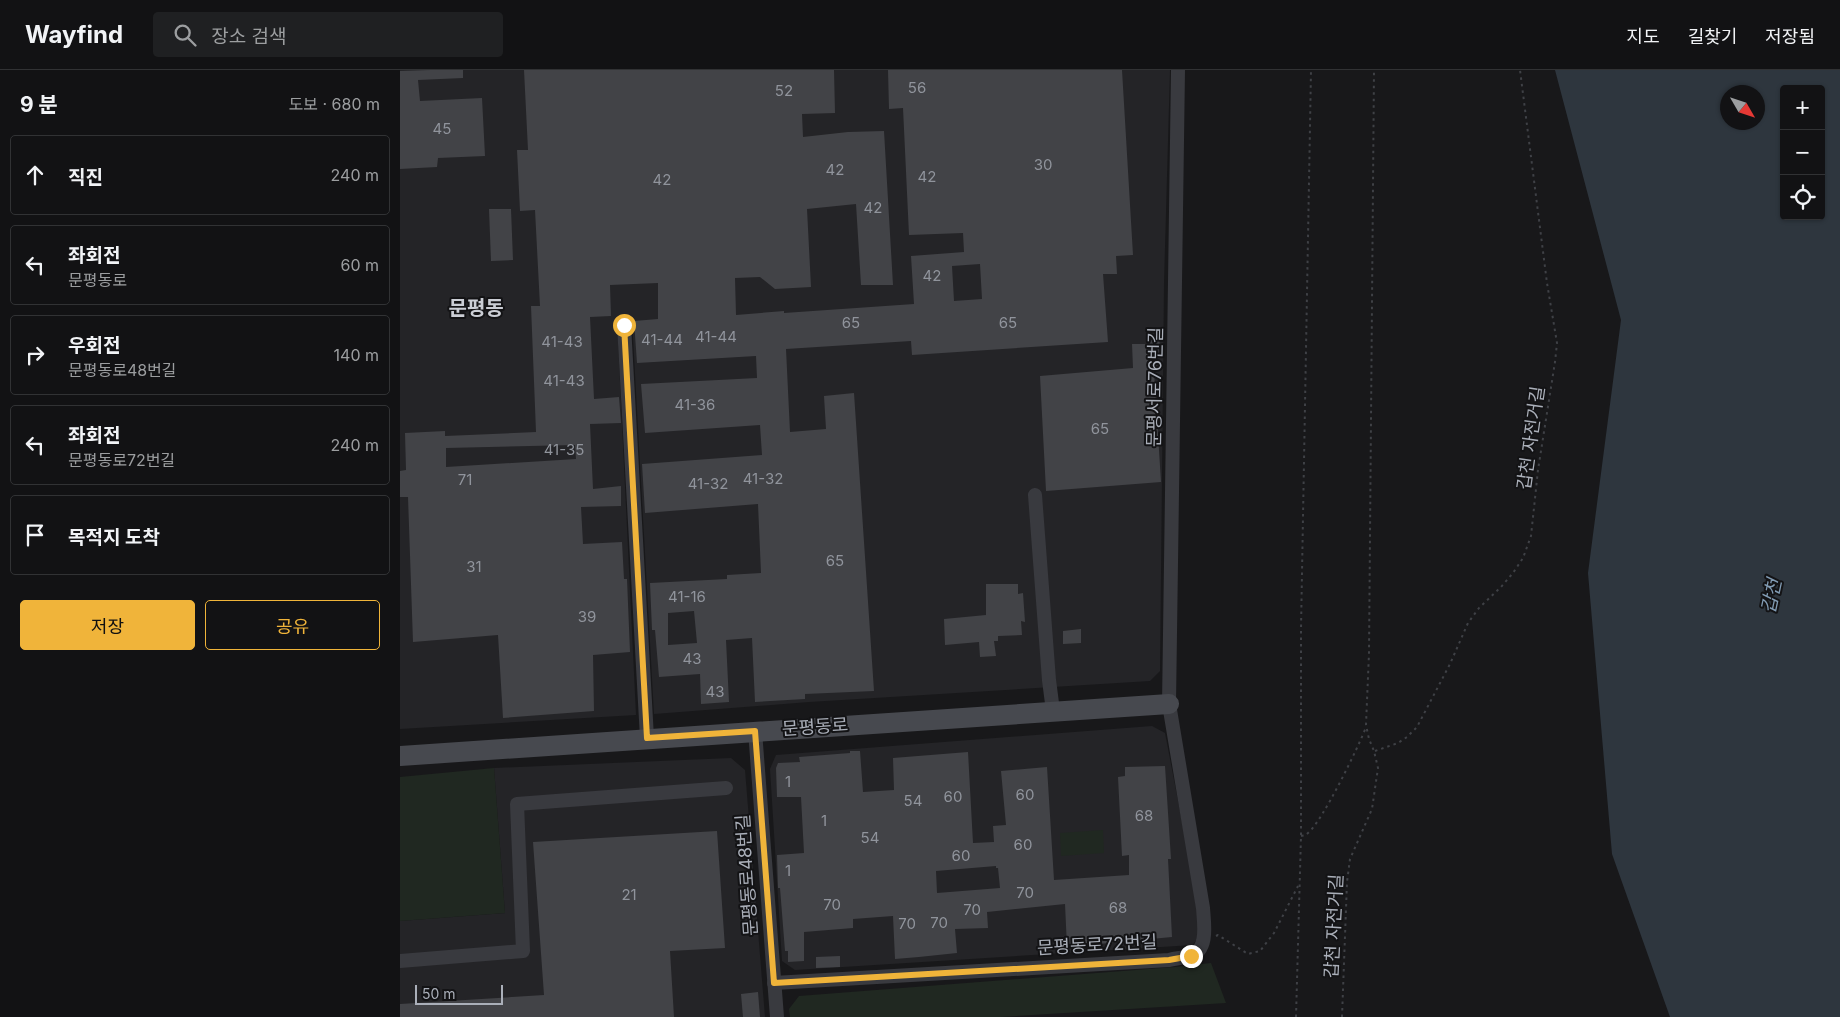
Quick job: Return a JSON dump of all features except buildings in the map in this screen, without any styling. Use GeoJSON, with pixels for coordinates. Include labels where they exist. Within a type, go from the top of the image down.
{"type":"FeatureCollection","features":[{"type":"Feature","properties":{"kind":"main road","name":"문평동로"},"geometry":{"type":"LineString","coordinates":[[400,756],[1170,704]]}},
{"type":"Feature","properties":{"kind":"street","name":"문평서로76번길"},"geometry":{"type":"LineString","coordinates":[[1170,704],[1178,70]]}},
{"type":"Feature","properties":{"kind":"street"},"geometry":{"type":"LineString","coordinates":[[624,325],[647,738]]}},
{"type":"Feature","properties":{"kind":"street"},"geometry":{"type":"LineString","coordinates":[[1035,495],[1053,711]]}},
{"type":"Feature","properties":{"kind":"street"},"geometry":{"type":"LineString","coordinates":[[1170,704],[1203,908],[1204,939]]}},
{"type":"Feature","properties":{"kind":"street","name":"문평동로48번길"},"geometry":{"type":"LineString","coordinates":[[755,731],[777,1017]]}},
{"type":"Feature","properties":{"kind":"street"},"geometry":{"type":"LineString","coordinates":[[400,961],[523,951],[517,804],[726,788]]}},
{"type":"Feature","properties":{"kind":"street","name":"문평동로72번길"},"geometry":{"type":"LineString","coordinates":[[774,983],[1169,960],[1191,956],[1198,951],[1204,939]]}},
{"type":"Feature","properties":{"kind":"path"},"geometry":{"type":"LineString","coordinates":[[1296,1017],[1311,70]]}},
{"type":"Feature","properties":{"kind":"path","name":"갑천 자전거길"},"geometry":{"type":"LineString","coordinates":[[1342,1017],[1347,882],[1350,859],[1366,824],[1375,793],[1378,768],[1366,725],[1369,653],[1374,70]]}},
{"type":"Feature","properties":{"kind":"path","name":"갑천 자전거길"},"geometry":{"type":"LineString","coordinates":[[1374,751],[1398,743],[1417,727],[1450,664],[1468,623],[1479,608],[1513,574],[1523,558],[1530,536],[1557,343],[1547,283],[1520,70]]}},
{"type":"Feature","properties":{"kind":"path"},"geometry":{"type":"LineString","coordinates":[[1300,836],[1308,833],[1325,809],[1361,739],[1366,725]]}},
{"type":"Feature","properties":{"kind":"path"},"geometry":{"type":"LineString","coordinates":[[1204,939],[1218,935],[1248,954],[1260,951],[1274,932],[1298,886]]}},
{"type":"Feature","properties":{"kind":"shaded area"},"geometry":{"type":"Polygon","coordinates":[[[400,70],[1170,70],[1164,283],[1160,671],[1150,681],[809,702],[654,714],[632,320],[617,320],[636,715],[400,729],[400,70]]]}},
{"type":"Feature","properties":{"kind":"shaded area"},"geometry":{"type":"Polygon","coordinates":[[[1152,726],[1165,733],[1190,863],[1200,934],[1193,945],[795,970],[782,961],[770,769],[776,755],[1152,726]]]}},
{"type":"Feature","properties":{"kind":"shaded area"},"geometry":{"type":"Polygon","coordinates":[[[731,758],[745,770],[765,1017],[400,1017],[400,921],[505,913],[494,768],[731,758]]]}},
{"type":"Feature","properties":{"kind":"shaded area"},"geometry":{"type":"Polygon","coordinates":[[[494,768],[505,913],[400,921],[400,777],[494,768]]]}},
{"type":"Feature","properties":{"kind":"shaded area"},"geometry":{"type":"Polygon","coordinates":[[[1103,830],[1104,853],[1061,856],[1060,833],[1103,830]]]}},
{"type":"Feature","properties":{"kind":"shaded area"},"geometry":{"type":"Polygon","coordinates":[[[1211,963],[1226,1003],[1001,1017],[790,1017],[789,1009],[799,996],[1211,963]]]}},
{"type":"Feature","properties":{"kind":"water","name":"갑천"},"geometry":{"type":"Polygon","coordinates":[[[1555,70],[1840,70],[1840,1017],[1670,1017],[1612,854],[1588,573],[1621,320],[1555,70]]]}},
{"type":"Feature","properties":{"kind":"district","name":"문평동"},"geometry":{"type":"Point","coordinates":[476,308]}},
{"type":"Feature","properties":{"kind":"route"},"geometry":{"type":"LineString","coordinates":[[624,325],[647,738],[755,731],[774,983],[1169,960],[1191,956]]}}]}
